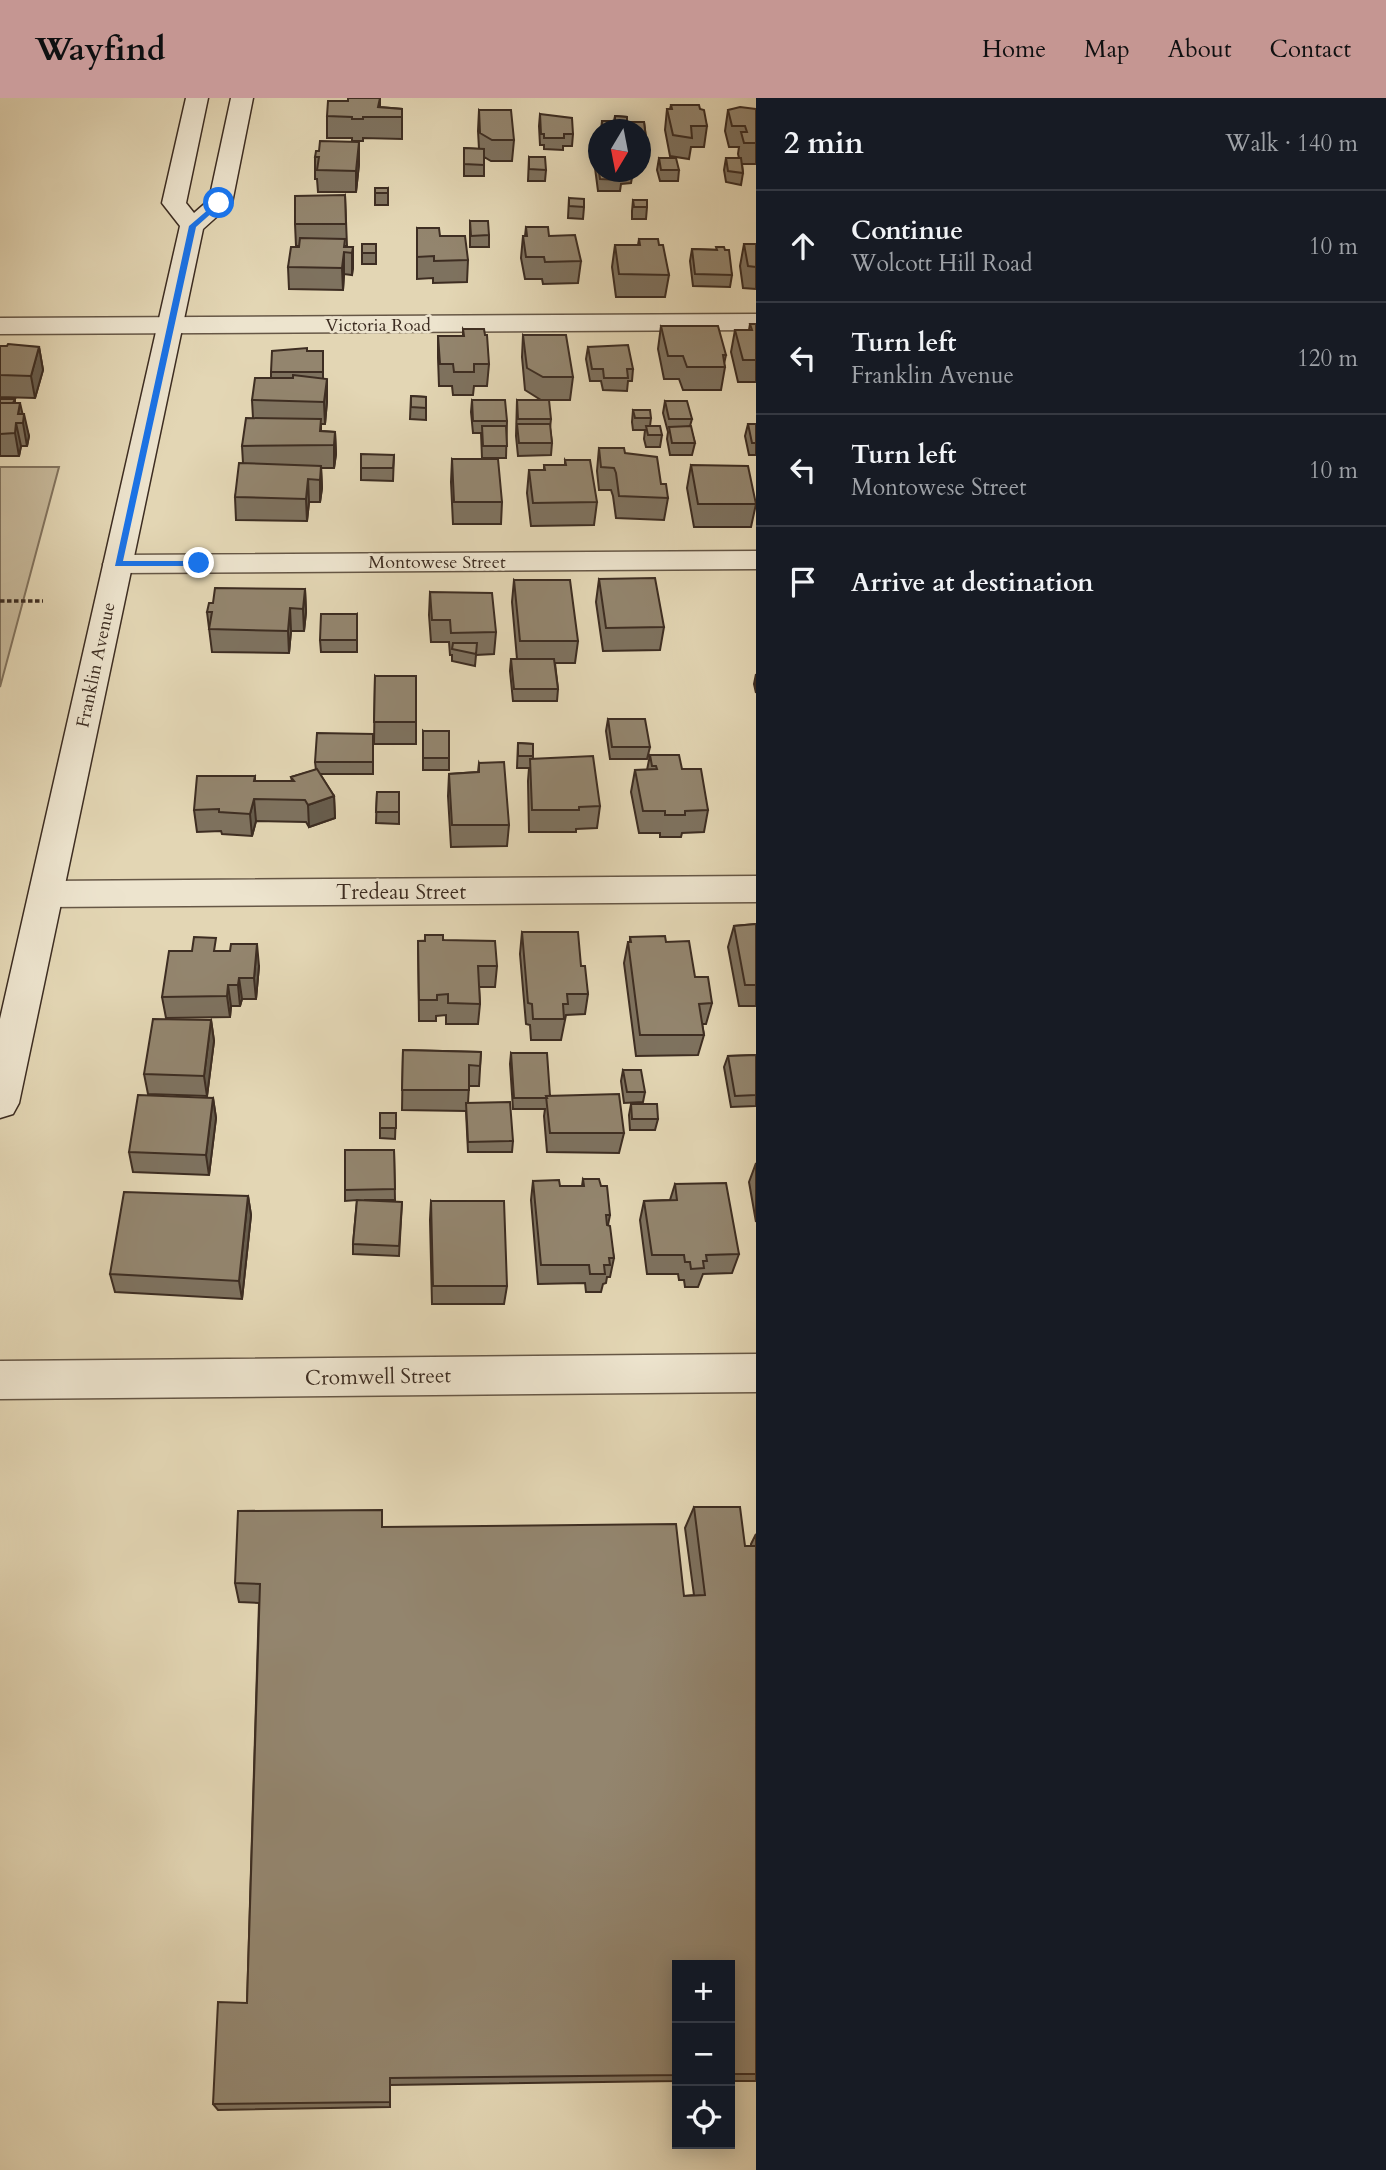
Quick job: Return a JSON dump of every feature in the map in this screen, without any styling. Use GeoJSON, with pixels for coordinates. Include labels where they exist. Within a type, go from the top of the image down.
{"type":"FeatureCollection","features":[{"type":"Feature","properties":{"kind":"street"},"geometry":{"type":"LineString","coordinates":[[197,98],[174,203],[192,226],[219,203],[242,98]]}},
{"type":"Feature","properties":{"kind":"street","name":"Franklin Avenue"},"geometry":{"type":"LineString","coordinates":[[0,1103],[192,226]]}},
{"type":"Feature","properties":{"kind":"street","name":"Victoria Road"},"geometry":{"type":"LineString","coordinates":[[0,326],[756,322]]}},
{"type":"Feature","properties":{"kind":"street","name":"Montowese Street"},"geometry":{"type":"LineString","coordinates":[[118,564],[756,560]]}},
{"type":"Feature","properties":{"kind":"street","name":"Tredeau Street"},"geometry":{"type":"LineString","coordinates":[[46,894],[756,889]]}},
{"type":"Feature","properties":{"kind":"street","name":"Cromwell Street"},"geometry":{"type":"LineString","coordinates":[[0,1380],[756,1373]]}},
{"type":"Feature","properties":{"kind":"path"},"geometry":{"type":"LineString","coordinates":[[0,601],[43,601]]}},
{"type":"Feature","properties":{"kind":"shaded area"},"geometry":{"type":"Polygon","coordinates":[[[0,467],[59,467],[0,687],[0,467]]]}},
{"type":"Feature","properties":{"kind":"building"},"geometry":{"type":"Polygon","coordinates":[[[348,98],[380,98],[378,107],[402,109],[402,117],[352,119],[327,116],[328,101],[348,101],[348,98]]]}},
{"type":"Feature","properties":{"kind":"building"},"geometry":{"type":"Polygon","coordinates":[[[671,105],[699,105],[700,109],[704,110],[707,126],[691,126],[692,138],[673,135],[667,109],[672,109],[671,105]]]}},
{"type":"Feature","properties":{"kind":"building"},"geometry":{"type":"Polygon","coordinates":[[[740,107],[756,109],[756,143],[744,143],[741,132],[747,132],[745,126],[732,126],[728,110],[740,107]]]}},
{"type":"Feature","properties":{"kind":"building"},"geometry":{"type":"Polygon","coordinates":[[[479,110],[511,110],[514,140],[492,140],[480,133],[479,110]]]}},
{"type":"Feature","properties":{"kind":"building"},"geometry":{"type":"Polygon","coordinates":[[[540,114],[572,118],[573,134],[564,134],[564,138],[544,138],[544,134],[541,134],[540,114]]]}},
{"type":"Feature","properties":{"kind":"building"},"geometry":{"type":"Polygon","coordinates":[[[320,141],[359,142],[356,171],[317,170],[319,157],[315,157],[320,141]]]}},
{"type":"Feature","properties":{"kind":"building"},"geometry":{"type":"Polygon","coordinates":[[[464,148],[484,149],[484,165],[464,164],[464,148]]]}},
{"type":"Feature","properties":{"kind":"building"},"geometry":{"type":"Polygon","coordinates":[[[529,157],[545,157],[546,170],[529,169],[529,157]]]}},
{"type":"Feature","properties":{"kind":"building"},"geometry":{"type":"Polygon","coordinates":[[[659,158],[676,158],[679,170],[661,170],[659,158]]]}},
{"type":"Feature","properties":{"kind":"building"},"geometry":{"type":"Polygon","coordinates":[[[726,158],[741,158],[743,173],[728,171],[726,158]]]}},
{"type":"Feature","properties":{"kind":"building"},"geometry":{"type":"Polygon","coordinates":[[[375,188],[388,188],[388,193],[375,193],[375,188]]]}},
{"type":"Feature","properties":{"kind":"building"},"geometry":{"type":"Polygon","coordinates":[[[345,195],[346,224],[295,224],[295,196],[345,195]]]}},
{"type":"Feature","properties":{"kind":"building"},"geometry":{"type":"Polygon","coordinates":[[[569,198],[584,199],[584,207],[569,206],[569,198]]]}},
{"type":"Feature","properties":{"kind":"building"},"geometry":{"type":"Polygon","coordinates":[[[633,200],[647,200],[647,207],[634,207],[633,200]]]}},
{"type":"Feature","properties":{"kind":"building"},"geometry":{"type":"Polygon","coordinates":[[[470,221],[488,221],[489,235],[471,236],[470,221]]]}},
{"type":"Feature","properties":{"kind":"building"},"geometry":{"type":"Polygon","coordinates":[[[526,227],[548,227],[549,236],[575,235],[581,261],[545,262],[544,257],[526,257],[523,236],[527,236],[526,227]]]}},
{"type":"Feature","properties":{"kind":"building"},"geometry":{"type":"Polygon","coordinates":[[[417,228],[439,228],[440,236],[465,236],[468,260],[434,261],[434,256],[417,257],[417,228]]]}},
{"type":"Feature","properties":{"kind":"building"},"geometry":{"type":"Polygon","coordinates":[[[300,238],[345,239],[344,247],[353,247],[352,253],[344,252],[342,268],[288,267],[291,247],[299,247],[300,238]]]}},
{"type":"Feature","properties":{"kind":"building"},"geometry":{"type":"Polygon","coordinates":[[[639,239],[658,239],[659,245],[663,245],[669,275],[619,274],[615,245],[640,245],[639,239]]]}},
{"type":"Feature","properties":{"kind":"building"},"geometry":{"type":"Polygon","coordinates":[[[362,244],[376,244],[376,253],[362,253],[362,244]]]}},
{"type":"Feature","properties":{"kind":"building"},"geometry":{"type":"Polygon","coordinates":[[[744,244],[756,244],[756,267],[748,266],[744,244]]]}},
{"type":"Feature","properties":{"kind":"building"},"geometry":{"type":"Polygon","coordinates":[[[716,247],[729,250],[732,275],[695,274],[692,249],[717,250],[716,247]]]}},
{"type":"Feature","properties":{"kind":"building"},"geometry":{"type":"Polygon","coordinates":[[[750,324],[756,324],[756,360],[743,360],[735,330],[752,330],[750,324]]]}},
{"type":"Feature","properties":{"kind":"building"},"geometry":{"type":"Polygon","coordinates":[[[661,326],[718,326],[726,355],[723,355],[725,367],[687,367],[683,356],[668,356],[661,326]]]}},
{"type":"Feature","properties":{"kind":"building"},"geometry":{"type":"Polygon","coordinates":[[[463,329],[484,329],[487,335],[489,364],[474,364],[474,372],[454,372],[453,364],[440,364],[438,336],[464,336],[463,329]]]}},
{"type":"Feature","properties":{"kind":"building"},"geometry":{"type":"Polygon","coordinates":[[[523,335],[566,335],[573,377],[543,377],[527,368],[523,335]]]}},
{"type":"Feature","properties":{"kind":"building"},"geometry":{"type":"Polygon","coordinates":[[[8,344],[39,347],[31,376],[0,375],[0,346],[8,344]]]}},
{"type":"Feature","properties":{"kind":"building"},"geometry":{"type":"Polygon","coordinates":[[[628,345],[633,369],[627,369],[628,378],[604,378],[603,369],[592,369],[588,347],[628,345]]]}},
{"type":"Feature","properties":{"kind":"building"},"geometry":{"type":"Polygon","coordinates":[[[307,348],[307,351],[323,351],[323,372],[271,372],[272,351],[307,348]]]}},
{"type":"Feature","properties":{"kind":"building"},"geometry":{"type":"Polygon","coordinates":[[[293,375],[327,379],[324,402],[252,400],[255,378],[293,378],[293,375]]]}},
{"type":"Feature","properties":{"kind":"building"},"geometry":{"type":"Polygon","coordinates":[[[411,396],[426,397],[426,408],[411,407],[411,396]]]}},
{"type":"Feature","properties":{"kind":"building"},"geometry":{"type":"Polygon","coordinates":[[[0,399],[15,399],[13,403],[0,403],[0,399]]]}},
{"type":"Feature","properties":{"kind":"building"},"geometry":{"type":"Polygon","coordinates":[[[472,400],[505,400],[507,421],[473,421],[472,400]]]}},
{"type":"Feature","properties":{"kind":"building"},"geometry":{"type":"Polygon","coordinates":[[[517,400],[549,400],[551,419],[518,419],[517,400]]]}},
{"type":"Feature","properties":{"kind":"building"},"geometry":{"type":"Polygon","coordinates":[[[665,401],[687,401],[692,419],[669,419],[665,401]]]}},
{"type":"Feature","properties":{"kind":"building"},"geometry":{"type":"Polygon","coordinates":[[[0,403],[20,403],[18,414],[24,414],[23,423],[16,423],[15,433],[0,434],[0,403]]]}},
{"type":"Feature","properties":{"kind":"building"},"geometry":{"type":"Polygon","coordinates":[[[633,410],[650,410],[651,418],[635,418],[633,410]]]}},
{"type":"Feature","properties":{"kind":"building"},"geometry":{"type":"Polygon","coordinates":[[[246,418],[321,419],[320,431],[335,432],[334,445],[242,446],[246,418]]]}},
{"type":"Feature","properties":{"kind":"building"},"geometry":{"type":"Polygon","coordinates":[[[517,424],[550,424],[552,443],[519,443],[517,424]]]}},
{"type":"Feature","properties":{"kind":"building"},"geometry":{"type":"Polygon","coordinates":[[[748,424],[756,424],[756,443],[752,443],[748,424]]]}},
{"type":"Feature","properties":{"kind":"building"},"geometry":{"type":"Polygon","coordinates":[[[482,426],[506,426],[507,446],[483,446],[482,426]]]}},
{"type":"Feature","properties":{"kind":"building"},"geometry":{"type":"Polygon","coordinates":[[[646,426],[660,426],[662,435],[648,435],[646,426]]]}},
{"type":"Feature","properties":{"kind":"building"},"geometry":{"type":"Polygon","coordinates":[[[691,426],[695,443],[672,443],[669,427],[691,426]]]}},
{"type":"Feature","properties":{"kind":"building"},"geometry":{"type":"Polygon","coordinates":[[[599,448],[624,448],[625,453],[657,457],[661,484],[666,484],[668,498],[619,496],[614,468],[601,467],[599,448]]]}},
{"type":"Feature","properties":{"kind":"building"},"geometry":{"type":"Polygon","coordinates":[[[361,454],[394,455],[393,468],[361,468],[361,454]]]}},
{"type":"Feature","properties":{"kind":"building"},"geometry":{"type":"Polygon","coordinates":[[[452,459],[498,459],[502,502],[454,502],[452,459]]]}},
{"type":"Feature","properties":{"kind":"building"},"geometry":{"type":"Polygon","coordinates":[[[565,460],[590,460],[597,502],[533,503],[529,470],[545,470],[544,465],[566,465],[565,460]]]}},
{"type":"Feature","properties":{"kind":"building"},"geometry":{"type":"Polygon","coordinates":[[[239,463],[321,466],[320,480],[308,479],[306,499],[235,497],[239,463]]]}},
{"type":"Feature","properties":{"kind":"building"},"geometry":{"type":"Polygon","coordinates":[[[691,465],[748,466],[756,504],[698,504],[691,465]]]}},
{"type":"Feature","properties":{"kind":"building"},"geometry":{"type":"Polygon","coordinates":[[[655,578],[664,627],[606,628],[599,579],[655,578]]]}},
{"type":"Feature","properties":{"kind":"building"},"geometry":{"type":"Polygon","coordinates":[[[514,580],[570,580],[578,641],[520,641],[514,580]]]}},
{"type":"Feature","properties":{"kind":"building"},"geometry":{"type":"Polygon","coordinates":[[[215,588],[305,589],[303,609],[290,608],[288,631],[209,629],[212,612],[207,612],[209,603],[213,603],[215,588]]]}},
{"type":"Feature","properties":{"kind":"building"},"geometry":{"type":"Polygon","coordinates":[[[430,592],[492,593],[496,632],[451,633],[450,620],[432,620],[430,592]]]}},
{"type":"Feature","properties":{"kind":"building"},"geometry":{"type":"Polygon","coordinates":[[[321,614],[357,614],[357,640],[320,640],[321,614]]]}},
{"type":"Feature","properties":{"kind":"building"},"geometry":{"type":"Polygon","coordinates":[[[453,643],[477,643],[476,654],[452,649],[453,643]]]}},
{"type":"Feature","properties":{"kind":"building"},"geometry":{"type":"Polygon","coordinates":[[[511,659],[554,659],[558,689],[514,689],[511,659]]]}},
{"type":"Feature","properties":{"kind":"building"},"geometry":{"type":"Polygon","coordinates":[[[375,676],[416,676],[416,722],[374,722],[375,676]]]}},
{"type":"Feature","properties":{"kind":"building"},"geometry":{"type":"Polygon","coordinates":[[[608,719],[645,719],[650,747],[612,747],[608,719]]]}},
{"type":"Feature","properties":{"kind":"building"},"geometry":{"type":"Polygon","coordinates":[[[423,731],[449,731],[449,758],[423,758],[423,731]]]}},
{"type":"Feature","properties":{"kind":"building"},"geometry":{"type":"Polygon","coordinates":[[[317,733],[373,734],[373,762],[315,762],[317,733]]]}},
{"type":"Feature","properties":{"kind":"building"},"geometry":{"type":"Polygon","coordinates":[[[518,743],[533,744],[533,756],[518,756],[518,743]]]}},
{"type":"Feature","properties":{"kind":"building"},"geometry":{"type":"Polygon","coordinates":[[[650,755],[679,755],[682,769],[701,769],[708,810],[685,811],[685,815],[643,811],[635,770],[657,769],[652,766],[650,755]]]}},
{"type":"Feature","properties":{"kind":"building"},"geometry":{"type":"Polygon","coordinates":[[[593,756],[600,806],[579,807],[579,810],[532,810],[530,759],[593,756]]]}},
{"type":"Feature","properties":{"kind":"building"},"geometry":{"type":"Polygon","coordinates":[[[504,762],[509,825],[452,825],[449,774],[479,772],[479,763],[504,762]]]}},
{"type":"Feature","properties":{"kind":"building"},"geometry":{"type":"Polygon","coordinates":[[[317,769],[334,796],[308,805],[305,800],[254,799],[250,814],[219,812],[219,809],[194,810],[197,776],[255,776],[254,781],[294,781],[291,777],[317,769]]]}},
{"type":"Feature","properties":{"kind":"building"},"geometry":{"type":"Polygon","coordinates":[[[377,792],[399,792],[399,812],[376,812],[377,792]]]}},
{"type":"Feature","properties":{"kind":"building"},"geometry":{"type":"Polygon","coordinates":[[[756,924],[756,985],[745,985],[734,926],[756,924]]]}},
{"type":"Feature","properties":{"kind":"building"},"geometry":{"type":"Polygon","coordinates":[[[522,932],[578,932],[581,966],[585,966],[588,994],[567,994],[568,1004],[563,1004],[564,1019],[533,1019],[532,1004],[528,1003],[522,932]]]}},
{"type":"Feature","properties":{"kind":"building"},"geometry":{"type":"Polygon","coordinates":[[[425,935],[443,935],[443,940],[495,941],[497,966],[478,966],[480,1004],[448,1003],[448,994],[437,995],[437,1000],[419,1000],[418,941],[425,941],[425,935]]]}},
{"type":"Feature","properties":{"kind":"building"},"geometry":{"type":"Polygon","coordinates":[[[665,936],[666,942],[689,941],[695,977],[708,977],[712,1003],[699,1004],[704,1035],[640,1035],[628,942],[631,942],[630,937],[665,936]]]}},
{"type":"Feature","properties":{"kind":"building"},"geometry":{"type":"Polygon","coordinates":[[[194,937],[216,938],[214,951],[230,951],[231,944],[257,944],[254,978],[239,978],[238,985],[228,985],[227,996],[162,997],[169,951],[192,951],[194,937]]]}},
{"type":"Feature","properties":{"kind":"building"},"geometry":{"type":"Polygon","coordinates":[[[153,1019],[211,1020],[204,1076],[144,1074],[153,1019]]]}},
{"type":"Feature","properties":{"kind":"building"},"geometry":{"type":"Polygon","coordinates":[[[403,1050],[481,1052],[480,1066],[469,1065],[469,1090],[402,1090],[403,1050]]]}},
{"type":"Feature","properties":{"kind":"building"},"geometry":{"type":"Polygon","coordinates":[[[511,1053],[547,1053],[550,1096],[514,1098],[511,1053]]]}},
{"type":"Feature","properties":{"kind":"building"},"geometry":{"type":"Polygon","coordinates":[[[756,1055],[756,1095],[735,1096],[728,1056],[756,1055]]]}},
{"type":"Feature","properties":{"kind":"building"},"geometry":{"type":"Polygon","coordinates":[[[623,1070],[641,1070],[645,1092],[627,1092],[623,1070]]]}},
{"type":"Feature","properties":{"kind":"building"},"geometry":{"type":"Polygon","coordinates":[[[619,1094],[624,1133],[550,1133],[546,1096],[619,1094]]]}},
{"type":"Feature","properties":{"kind":"building"},"geometry":{"type":"Polygon","coordinates":[[[138,1095],[213,1098],[206,1155],[129,1152],[138,1095]]]}},
{"type":"Feature","properties":{"kind":"building"},"geometry":{"type":"Polygon","coordinates":[[[510,1102],[513,1141],[468,1142],[466,1103],[510,1102]]]}},
{"type":"Feature","properties":{"kind":"building"},"geometry":{"type":"Polygon","coordinates":[[[631,1104],[657,1104],[658,1119],[632,1119],[631,1104]]]}},
{"type":"Feature","properties":{"kind":"building"},"geometry":{"type":"Polygon","coordinates":[[[380,1113],[396,1113],[396,1128],[380,1128],[380,1113]]]}},
{"type":"Feature","properties":{"kind":"building"},"geometry":{"type":"Polygon","coordinates":[[[345,1150],[394,1150],[395,1189],[345,1190],[345,1150]]]}},
{"type":"Feature","properties":{"kind":"building"},"geometry":{"type":"Polygon","coordinates":[[[583,1179],[599,1179],[601,1186],[607,1186],[610,1215],[606,1215],[614,1258],[609,1258],[610,1265],[604,1265],[605,1274],[590,1274],[589,1265],[541,1265],[533,1181],[559,1180],[560,1186],[584,1186],[583,1179]]]}},
{"type":"Feature","properties":{"kind":"building"},"geometry":{"type":"Polygon","coordinates":[[[726,1183],[739,1254],[706,1255],[704,1268],[691,1269],[690,1262],[685,1262],[684,1255],[652,1255],[644,1201],[677,1200],[675,1184],[726,1183]]]}},
{"type":"Feature","properties":{"kind":"building"},"geometry":{"type":"Polygon","coordinates":[[[124,1192],[248,1196],[239,1281],[110,1274],[124,1192]]]}},
{"type":"Feature","properties":{"kind":"building"},"geometry":{"type":"Polygon","coordinates":[[[357,1200],[402,1202],[399,1246],[353,1244],[357,1200]]]}},
{"type":"Feature","properties":{"kind":"building"},"geometry":{"type":"Polygon","coordinates":[[[431,1201],[504,1201],[507,1286],[433,1286],[431,1201]]]}},
{"type":"Feature","properties":{"kind":"building"},"geometry":{"type":"Polygon","coordinates":[[[694,1507],[740,1507],[745,1546],[756,1546],[756,2074],[735,2074],[735,1960],[672,1960],[672,2075],[390,2078],[390,2102],[213,2104],[218,2002],[247,2003],[260,1584],[235,1583],[238,1511],[382,1510],[382,1527],[676,1524],[684,1596],[705,1595],[694,1507]]]}},
{"type":"Feature","properties":{"kind":"route"},"geometry":{"type":"LineString","coordinates":[[199,563],[118,564],[192,226],[216,209],[219,203]]}}]}
